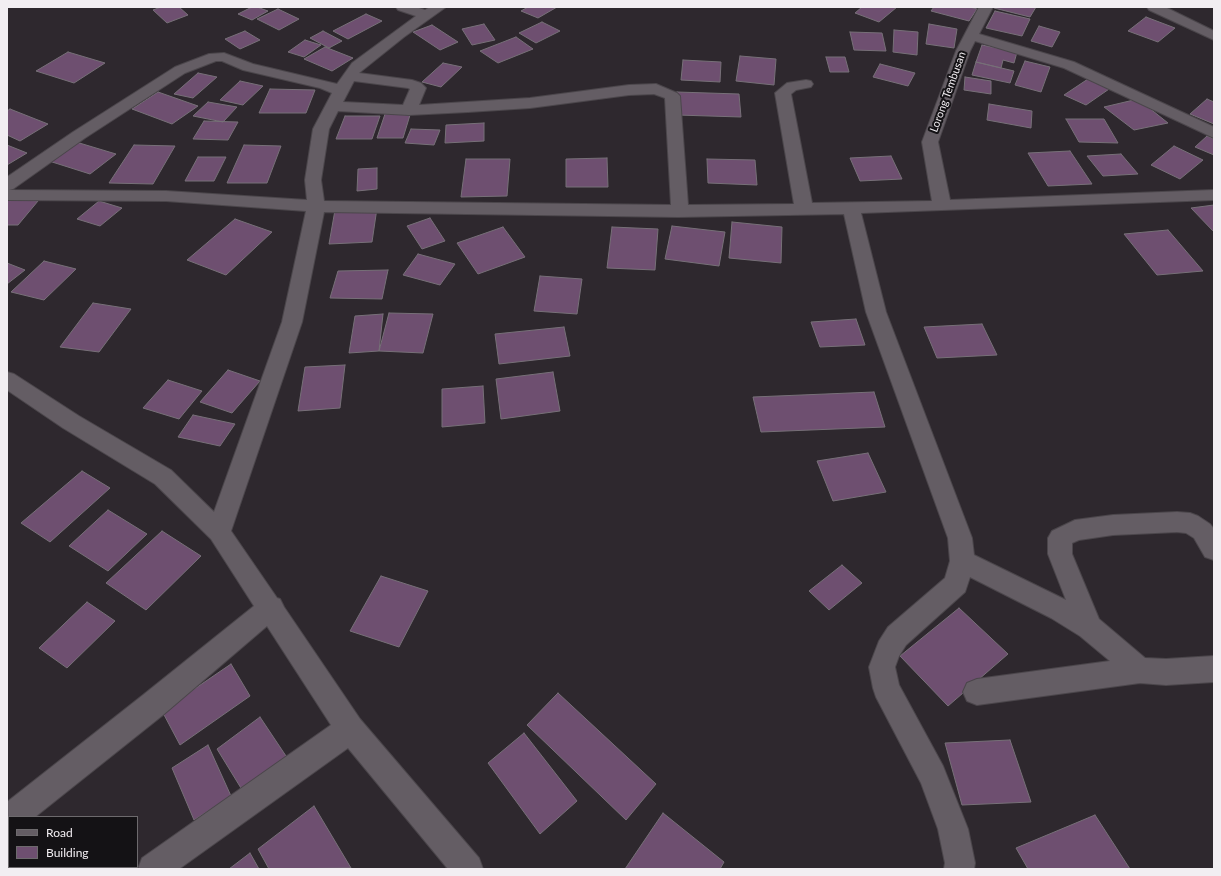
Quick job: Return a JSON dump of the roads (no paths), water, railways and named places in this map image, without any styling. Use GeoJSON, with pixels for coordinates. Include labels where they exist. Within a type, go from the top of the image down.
{"type":"FeatureCollection","features":[{"type":"Feature","properties":{"kind":"street"},"geometry":{"type":"LineString","coordinates":[[403,7],[433,11]]}},
{"type":"Feature","properties":{"kind":"street","name":"Lorong Tembusan"},"geometry":{"type":"LineString","coordinates":[[942,206],[930,142],[963,51],[986,7]]}},
{"type":"Feature","properties":{"kind":"street"},"geometry":{"type":"LineString","coordinates":[[1154,7],[1214,36]]}},
{"type":"Feature","properties":{"kind":"street"},"geometry":{"type":"LineString","coordinates":[[219,532],[292,322],[316,206],[313,180],[321,130],[341,91],[357,66],[433,11]]}},
{"type":"Feature","properties":{"kind":"street"},"geometry":{"type":"LineString","coordinates":[[971,36],[1069,65],[1136,98],[1214,133]]}},
{"type":"Feature","properties":{"kind":"street"},"geometry":{"type":"LineString","coordinates":[[7,185],[79,135],[180,70],[214,57],[224,57],[248,67],[325,85],[409,110],[530,103],[629,90],[656,89],[672,96],[680,202],[678,211]]}},
{"type":"Feature","properties":{"kind":"street"},"geometry":{"type":"LineString","coordinates":[[341,91],[412,84],[418,88],[409,110]]}},
{"type":"Feature","properties":{"kind":"street"},"geometry":{"type":"LineString","coordinates":[[804,209],[783,93],[792,86],[806,84]]}},
{"type":"Feature","properties":{"kind":"street"},"geometry":{"type":"LineString","coordinates":[[7,195],[166,196],[316,206],[678,211],[942,206],[1214,195]]}},
{"type":"Feature","properties":{"kind":"street"},"geometry":{"type":"LineString","coordinates":[[851,208],[876,312],[960,538],[962,561],[956,584],[897,636],[888,650],[882,667],[886,688],[933,776],[953,829],[960,863],[959,869]]}},
{"type":"Feature","properties":{"kind":"street"},"geometry":{"type":"LineString","coordinates":[[7,380],[71,422],[163,477],[219,532],[271,607],[350,728],[468,869]]}},
{"type":"Feature","properties":{"kind":"street"},"geometry":{"type":"LineString","coordinates":[[1089,627],[1060,554],[1060,538],[1076,530],[1113,525],[1177,522],[1190,523],[1202,531],[1214,549]]}},
{"type":"Feature","properties":{"kind":"street"},"geometry":{"type":"LineString","coordinates":[[962,561],[1060,610],[1089,627],[1140,670]]}},
{"type":"Feature","properties":{"kind":"street"},"geometry":{"type":"LineString","coordinates":[[13,816],[154,705],[271,607]]}},
{"type":"Feature","properties":{"kind":"street"},"geometry":{"type":"LineString","coordinates":[[977,692],[1140,670],[1166,672],[1214,669]]}},
{"type":"Feature","properties":{"kind":"street"},"geometry":{"type":"LineString","coordinates":[[153,869],[350,728]]}}]}
